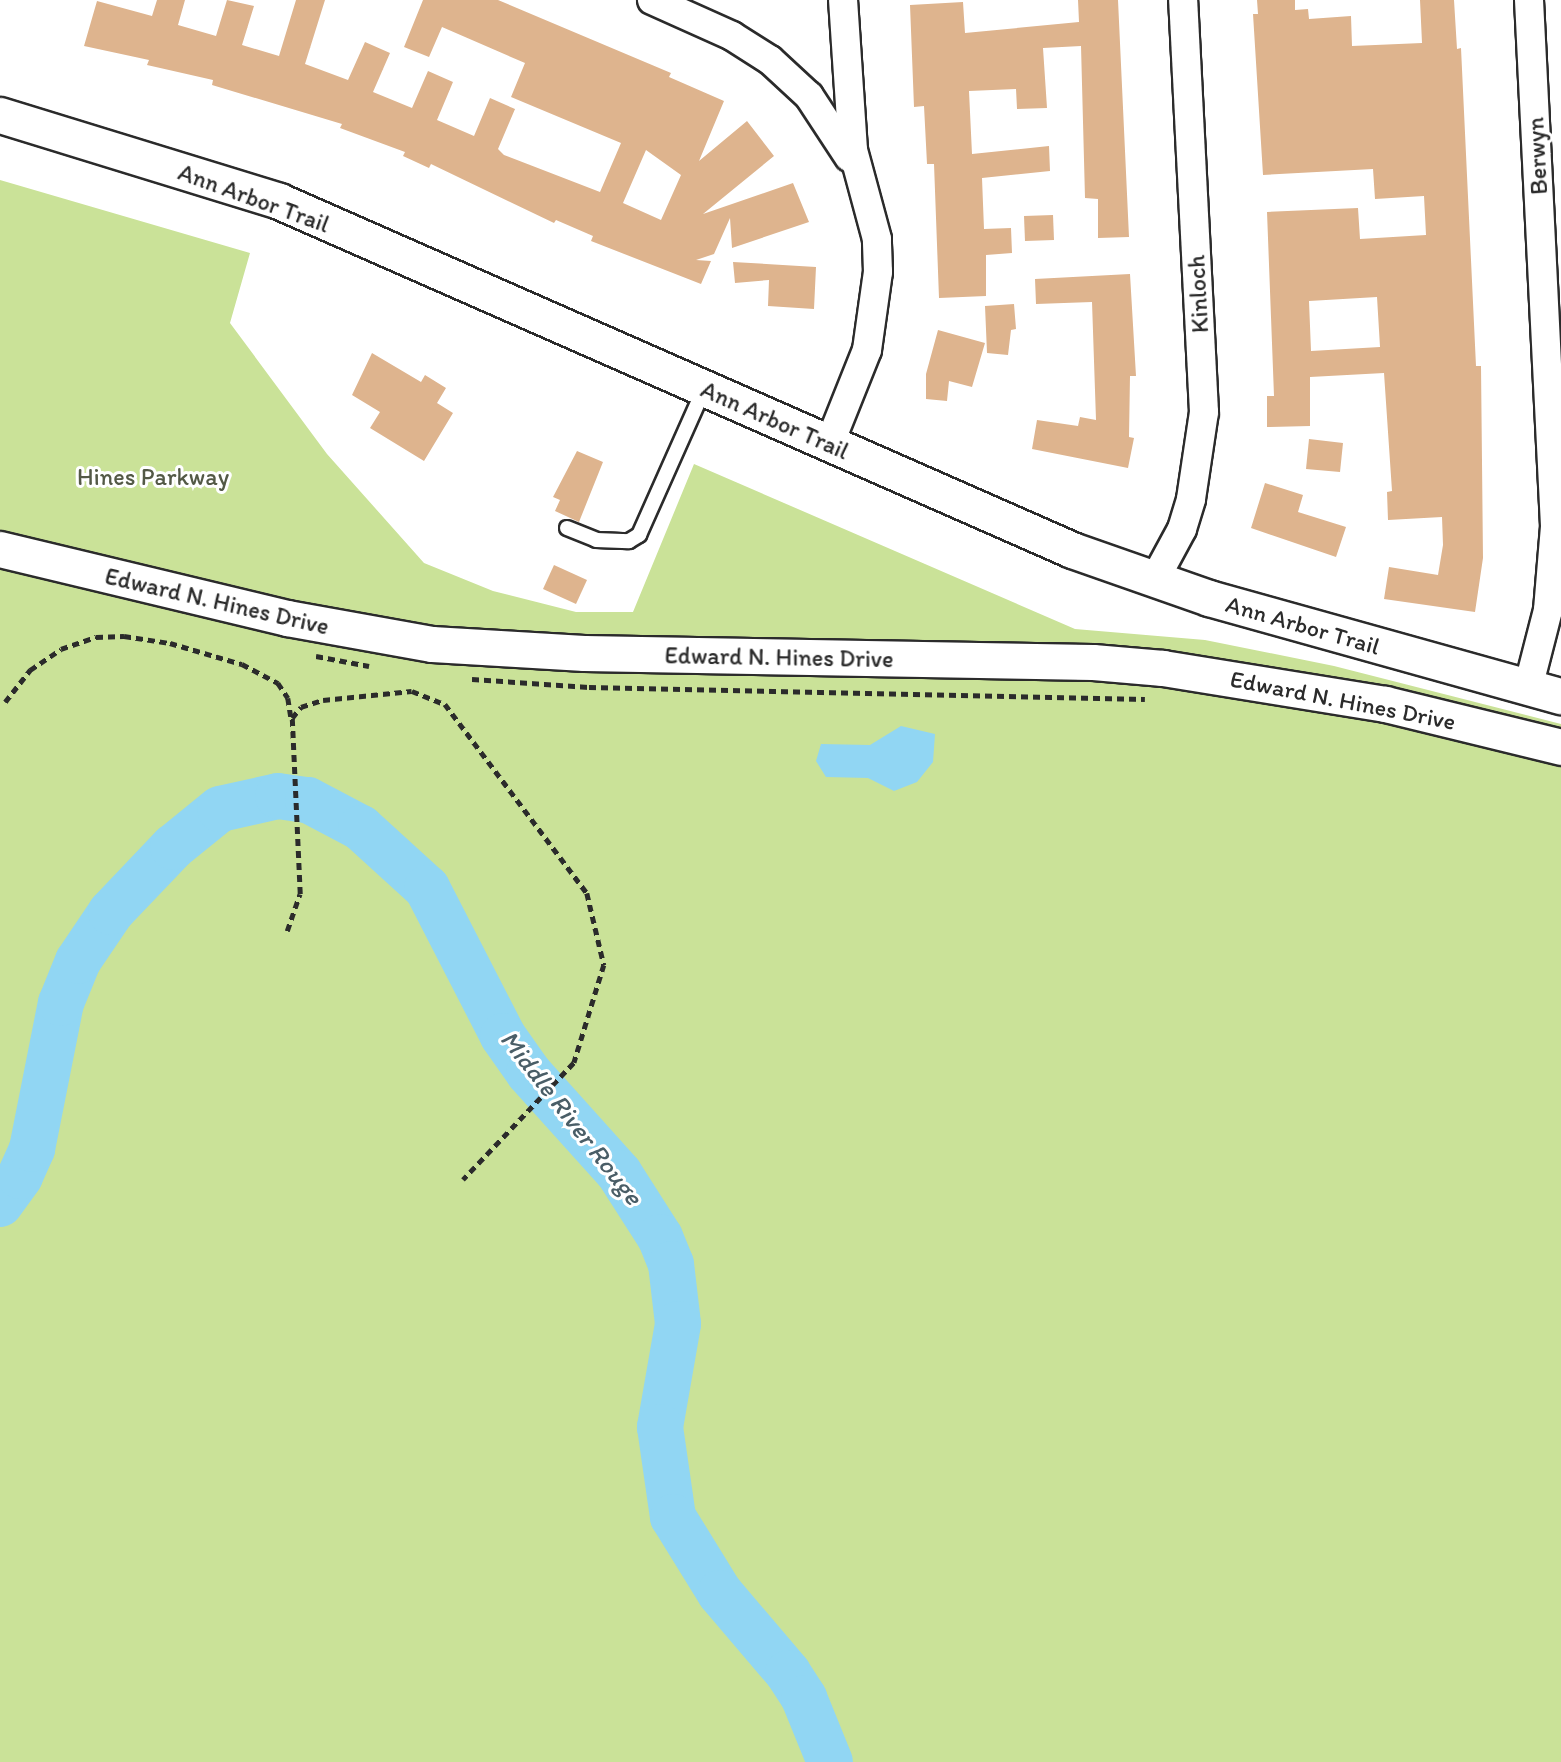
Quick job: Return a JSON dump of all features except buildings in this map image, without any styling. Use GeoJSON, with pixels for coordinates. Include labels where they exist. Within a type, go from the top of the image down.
{"type":"FeatureCollection","features":[{"type":"Feature","properties":{"kind":"street"},"geometry":{"type":"LineString","coordinates":[[652,0],[732,37],[790,77],[825,117],[861,181]]}},
{"type":"Feature","properties":{"kind":"street"},"geometry":{"type":"LineString","coordinates":[[829,444],[867,350],[876,308],[877,239],[861,181],[849,118],[843,0]]}},
{"type":"Feature","properties":{"kind":"street","name":"Kinloch"},"geometry":{"type":"LineString","coordinates":[[1154,579],[1182,529],[1191,499],[1204,412],[1183,0]]}},
{"type":"Feature","properties":{"kind":"street","name":"Berwyn"},"geometry":{"type":"LineString","coordinates":[[1529,0],[1555,526],[1545,692]]}},
{"type":"Feature","properties":{"kind":"street","name":"Ann Arbor Trail"},"geometry":{"type":"LineString","coordinates":[[0,115],[279,201],[1072,550],[1209,598],[1545,692]]}},
{"type":"Feature","properties":{"kind":"street","name":"Edward N. Hines Drive"},"geometry":{"type":"LineString","coordinates":[[0,549],[287,618],[432,644],[584,653],[1093,662],[1163,667],[1385,704],[1561,747]]}},
{"type":"Feature","properties":{"kind":"lane"},"geometry":{"type":"LineString","coordinates":[[567,528],[596,540],[629,541],[639,535],[704,389]]}},
{"type":"Feature","properties":{"kind":"path"},"geometry":{"type":"LineString","coordinates":[[5,702],[30,670],[61,649],[96,637],[124,636],[170,643],[242,664],[278,683],[288,698],[292,718],[299,830],[300,894],[287,931]]}},
{"type":"Feature","properties":{"kind":"path"},"geometry":{"type":"LineString","coordinates":[[292,718],[301,708],[323,700],[412,691],[445,705],[587,893],[604,965],[574,1063],[463,1180]]}},
{"type":"Feature","properties":{"kind":"green space","name":"Hines Parkway"},"geometry":{"type":"Polygon","coordinates":[[[0,180],[250,253],[230,323],[327,454],[424,563],[493,591],[576,612],[633,612],[694,464],[1075,629],[1205,640],[1334,666],[1561,724],[1561,1762],[0,1762],[0,180]]]}},
{"type":"Feature","properties":{"kind":"water"},"geometry":{"type":"Polygon","coordinates":[[[901,726],[935,734],[933,762],[917,782],[894,791],[868,778],[826,777],[816,761],[821,744],[870,745],[901,726]]]}},
{"type":"Feature","properties":{"kind":"waterway","name":"Middle River Rouge"},"geometry":{"type":"LineString","coordinates":[[0,1204],[20,1176],[32,1149],[61,1003],[78,961],[111,912],[173,847],[220,809],[278,796],[308,800],[361,828],[427,888],[503,1036],[529,1073],[619,1173],[660,1237],[671,1264],[678,1324],[660,1427],[673,1517],[720,1593],[788,1673],[804,1698],[830,1762]]}}]}
